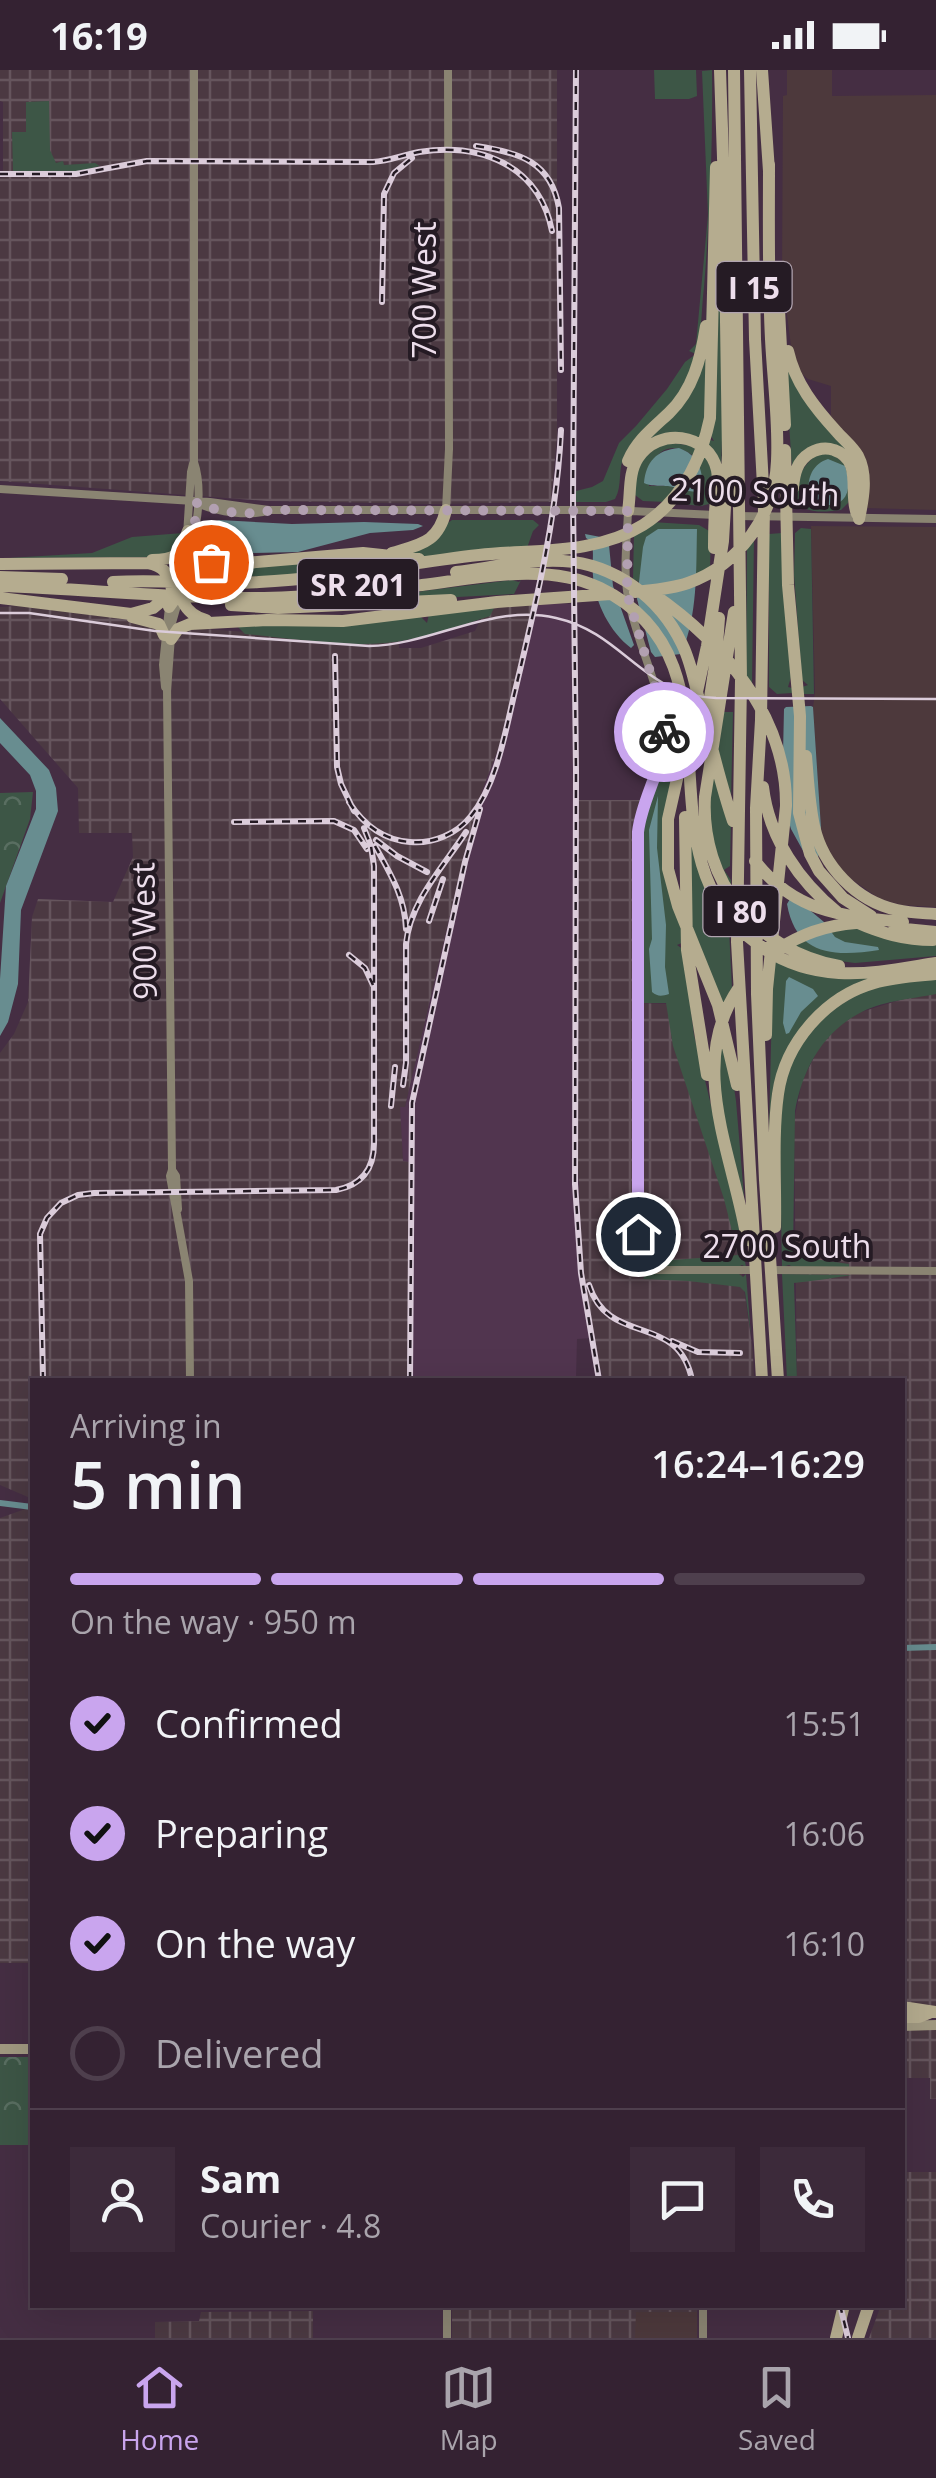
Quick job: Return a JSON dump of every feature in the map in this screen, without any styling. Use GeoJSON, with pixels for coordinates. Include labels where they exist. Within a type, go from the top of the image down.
{"type":"FeatureCollection","features":[{"type":"Feature","properties":{"kind":"highway"},"geometry":{"type":"LineString","coordinates":[[0,577],[113,582],[150,590],[204,593],[475,556],[587,546],[617,538],[643,525],[674,498],[694,468],[710,418],[719,70]]}},
{"type":"Feature","properties":{"kind":"highway"},"geometry":{"type":"LineString","coordinates":[[719,70],[727,501],[688,789],[687,950],[706,1071],[743,1218],[758,1321]]}},
{"type":"Feature","properties":{"kind":"highway","name":"I 15"},"geometry":{"type":"LineString","coordinates":[[734,70],[727,501],[740,535],[737,942],[762,1378]]}},
{"type":"Feature","properties":{"kind":"highway","name":"I 15"},"geometry":{"type":"LineString","coordinates":[[750,70],[755,339],[764,504],[761,715],[756,783],[757,969],[761,1111],[778,1378]]}},
{"type":"Feature","properties":{"kind":"highway"},"geometry":{"type":"LineString","coordinates":[[762,70],[790,508]]}},
{"type":"Feature","properties":{"kind":"highway"},"geometry":{"type":"LineString","coordinates":[[267,620],[330,622],[666,588],[689,582],[720,566],[741,548],[758,526],[773,487],[777,457],[768,164]]}},
{"type":"Feature","properties":{"kind":"highway"},"geometry":{"type":"LineString","coordinates":[[751,165],[777,457]]}},
{"type":"Feature","properties":{"kind":"highway"},"geometry":{"type":"LineString","coordinates":[[628,511],[626,472],[631,453],[672,410],[695,374],[706,328],[714,224]]}},
{"type":"Feature","properties":{"kind":"highway"},"geometry":{"type":"LineString","coordinates":[[777,284],[790,363],[817,410],[858,456],[863,476],[860,520]]}},
{"type":"Feature","properties":{"kind":"highway"},"geometry":{"type":"LineString","coordinates":[[628,511],[636,461],[650,444],[670,437],[690,440],[706,450],[727,501]]}},
{"type":"Feature","properties":{"kind":"highway"},"geometry":{"type":"LineString","coordinates":[[860,520],[854,507],[854,476],[844,455],[830,449],[812,452],[794,476],[787,570],[800,725],[799,813],[810,854],[843,898],[873,918],[906,929],[936,932]]}},
{"type":"Feature","properties":{"kind":"highway"},"geometry":{"type":"LineString","coordinates":[[304,578],[424,542],[435,536],[446,510]]}},
{"type":"Feature","properties":{"kind":"highway"},"geometry":{"type":"LineString","coordinates":[[114,563],[173,558],[188,531]]}},
{"type":"Feature","properties":{"kind":"highway"},"geometry":{"type":"LineString","coordinates":[[718,681],[720,533]]}},
{"type":"Feature","properties":{"kind":"highway","name":"I 80"},"geometry":{"type":"LineString","coordinates":[[740,535],[734,608],[718,681],[701,710],[704,821],[709,850],[722,882],[743,914],[793,952],[854,967],[936,962]]}},
{"type":"Feature","properties":{"kind":"highway"},"geometry":{"type":"LineString","coordinates":[[192,550],[202,562],[253,562]]}},
{"type":"Feature","properties":{"kind":"highway"},"geometry":{"type":"LineString","coordinates":[[0,598],[136,614],[157,606],[211,568],[253,562],[373,552],[444,563],[507,567]]}},
{"type":"Feature","properties":{"kind":"highway","name":"SR 201"},"geometry":{"type":"LineString","coordinates":[[204,593],[314,589],[551,561],[586,564],[619,576]]}},
{"type":"Feature","properties":{"kind":"highway"},"geometry":{"type":"LineString","coordinates":[[0,564],[154,564],[169,576],[188,611],[200,620],[214,622]]}},
{"type":"Feature","properties":{"kind":"highway","name":"SR 201"},"geometry":{"type":"LineString","coordinates":[[204,593],[262,598],[320,596],[468,580],[507,567],[574,578],[607,591],[631,607],[654,631],[667,651],[680,686],[701,710]]}},
{"type":"Feature","properties":{"kind":"highway"},"geometry":{"type":"LineString","coordinates":[[619,576],[652,593],[728,660],[773,734],[785,776],[786,806],[768,989],[765,1099],[761,1111]]}},
{"type":"Feature","properties":{"kind":"highway"},"geometry":{"type":"LineString","coordinates":[[619,576],[656,605],[682,644],[733,821],[759,866],[782,888],[816,908],[848,917],[936,924]]}},
{"type":"Feature","properties":{"kind":"highway"},"geometry":{"type":"LineString","coordinates":[[51,603],[153,621],[168,637],[184,625],[310,616],[468,580]]}},
{"type":"Feature","properties":{"kind":"highway"},"geometry":{"type":"LineString","coordinates":[[0,586],[204,593],[263,608],[578,596]]}},
{"type":"Feature","properties":{"kind":"highway"},"geometry":{"type":"LineString","coordinates":[[781,857],[795,766],[797,699]]}},
{"type":"Feature","properties":{"kind":"highway"},"geometry":{"type":"LineString","coordinates":[[797,699],[814,824],[830,862],[851,888],[872,901],[900,911],[936,914]]}},
{"type":"Feature","properties":{"kind":"highway"},"geometry":{"type":"LineString","coordinates":[[701,710],[668,812],[668,863],[676,900],[708,976],[728,1042],[751,1190]]}},
{"type":"Feature","properties":{"kind":"highway","name":"I 80"},"geometry":{"type":"LineString","coordinates":[[761,715],[763,782],[769,819],[792,865],[841,915],[877,932],[936,940]]}},
{"type":"Feature","properties":{"kind":"highway"},"geometry":{"type":"LineString","coordinates":[[688,789],[696,848],[708,884],[728,917],[759,946],[788,962],[830,972],[868,972],[936,962]]}},
{"type":"Feature","properties":{"kind":"highway"},"geometry":{"type":"LineString","coordinates":[[720,1123],[712,1058],[715,1041],[736,991],[755,968],[779,948],[806,934],[839,924],[904,922]]}},
{"type":"Feature","properties":{"kind":"highway"},"geometry":{"type":"LineString","coordinates":[[774,1319],[777,1111],[787,1063],[812,1022],[839,999],[873,983],[936,974]]}},
{"type":"Feature","properties":{"kind":"highway"},"geometry":{"type":"LineString","coordinates":[[905,2013],[920,2017],[935,2015]]}},
{"type":"Feature","properties":{"kind":"highway"},"geometry":{"type":"LineString","coordinates":[[833,2338],[837,2308]]}},
{"type":"Feature","properties":{"kind":"highway"},"geometry":{"type":"LineString","coordinates":[[833,2338],[843,2308]]}},
{"type":"Feature","properties":{"kind":"highway"},"geometry":{"type":"LineString","coordinates":[[854,2337],[859,2308]]}},
{"type":"Feature","properties":{"kind":"highway"},"geometry":{"type":"LineString","coordinates":[[854,2337],[868,2308]]}},
{"type":"Feature","properties":{"kind":"main road","name":"900 West"},"geometry":{"type":"LineString","coordinates":[[177,592],[192,550],[194,70]]}},
{"type":"Feature","properties":{"kind":"main road","name":"700 West"},"geometry":{"type":"LineString","coordinates":[[446,510],[448,70]]}},
{"type":"Feature","properties":{"kind":"main road","name":"2100 South"},"geometry":{"type":"LineString","coordinates":[[0,489],[271,510],[598,510],[773,518],[936,519]]}},
{"type":"Feature","properties":{"kind":"main road","name":"900 West"},"geometry":{"type":"LineString","coordinates":[[190,1378],[190,1284],[170,1176],[166,691],[162,676],[193,503]]}},
{"type":"Feature","properties":{"kind":"main road","name":"2700 South"},"geometry":{"type":"LineString","coordinates":[[628,511],[627,593],[660,706],[664,734],[663,754],[638,832],[638,1270],[936,1270]]}},
{"type":"Feature","properties":{"kind":"main road"},"geometry":{"type":"LineString","coordinates":[[905,2025],[935,2015]]}},
{"type":"Feature","properties":{"kind":"main road"},"geometry":{"type":"LineString","coordinates":[[0,2048],[30,2049]]}},
{"type":"Feature","properties":{"kind":"main road"},"geometry":{"type":"LineString","coordinates":[[447,2308],[447,2338]]}},
{"type":"Feature","properties":{"kind":"main road"},"geometry":{"type":"LineString","coordinates":[[702,2308],[702,2338]]}},
{"type":"Feature","properties":{"kind":"shaded area"},"geometry":{"type":"Polygon","coordinates":[[[0,70],[557,70],[557,437],[551,502],[267,501],[0,481],[0,70]]]}},
{"type":"Feature","properties":{"kind":"shaded area"},"geometry":{"type":"Polygon","coordinates":[[[787,70],[832,70],[832,96],[936,95],[936,510],[865,508],[831,420],[831,386],[808,379],[792,354],[782,276],[783,96],[787,95],[787,70]]]}},
{"type":"Feature","properties":{"kind":"shaded area"},"geometry":{"type":"Polygon","coordinates":[[[679,448],[698,463],[703,487],[699,492],[644,483],[654,458],[679,448]]]}},
{"type":"Feature","properties":{"kind":"shaded area"},"geometry":{"type":"Polygon","coordinates":[[[828,459],[845,466],[847,493],[830,505],[810,502],[810,476],[828,459]]]}},
{"type":"Feature","properties":{"kind":"shaded area"},"geometry":{"type":"Polygon","coordinates":[[[219,520],[423,526],[370,533],[298,552],[208,554],[205,550],[209,524],[219,520]]]}},
{"type":"Feature","properties":{"kind":"shaded area"},"geometry":{"type":"Polygon","coordinates":[[[811,526],[936,527],[936,907],[880,899],[844,874],[822,843],[813,707],[811,526]]]}},
{"type":"Feature","properties":{"kind":"shaded area"},"geometry":{"type":"Polygon","coordinates":[[[658,529],[697,529],[693,609],[687,639],[681,654],[655,657],[637,599],[646,537],[658,529]]]}},
{"type":"Feature","properties":{"kind":"shaded area"},"geometry":{"type":"Polygon","coordinates":[[[585,534],[606,538],[609,545],[613,586],[634,645],[631,648],[616,634],[600,606],[594,586],[592,542],[585,534]]]}},
{"type":"Feature","properties":{"kind":"shaded area"},"geometry":{"type":"Polygon","coordinates":[[[535,603],[500,745],[464,856],[405,1108],[401,1107],[403,1161],[409,1161],[409,1378],[30,1378],[30,1963],[0,1963],[0,1518],[28,1508],[28,1497],[0,1485],[0,1053],[14,1034],[28,1002],[32,917],[38,899],[113,902],[133,857],[132,833],[79,833],[78,788],[0,699],[0,607],[46,604],[193,628],[399,641],[399,648],[421,648],[475,631],[486,609],[535,603]]]}},
{"type":"Feature","properties":{"kind":"shaded area"},"geometry":{"type":"Polygon","coordinates":[[[535,603],[576,604],[578,1169],[582,1268],[593,1338],[577,1339],[576,1378],[409,1378],[409,1162],[403,1161],[400,1107],[405,1107],[464,856],[500,745],[535,603]]]}},
{"type":"Feature","properties":{"kind":"shaded area"},"geometry":{"type":"Polygon","coordinates":[[[811,706],[822,843],[812,867],[791,829],[782,800],[784,709],[811,706]]]}},
{"type":"Feature","properties":{"kind":"shaded area"},"geometry":{"type":"Polygon","coordinates":[[[0,718],[49,770],[58,811],[21,910],[18,984],[0,1036],[6,886],[36,809],[36,791],[30,775],[0,743],[0,718]]]}},
{"type":"Feature","properties":{"kind":"shaded area"},"geometry":{"type":"Polygon","coordinates":[[[658,796],[657,848],[669,994],[660,996],[652,992],[649,949],[649,830],[658,796]]]}},
{"type":"Feature","properties":{"kind":"shaded area"},"geometry":{"type":"Polygon","coordinates":[[[578,800],[644,800],[634,825],[636,1003],[673,1004],[733,1212],[754,1378],[603,1378],[582,1268],[578,1169],[578,800]]]}},
{"type":"Feature","properties":{"kind":"shaded area"},"geometry":{"type":"Polygon","coordinates":[[[790,899],[800,902],[824,922],[835,937],[879,950],[833,952],[808,943],[792,921],[787,904],[790,899]]]}},
{"type":"Feature","properties":{"kind":"shaded area"},"geometry":{"type":"Polygon","coordinates":[[[789,977],[813,989],[818,996],[786,1034],[783,1023],[789,977]]]}},
{"type":"Feature","properties":{"kind":"shaded area"},"geometry":{"type":"Polygon","coordinates":[[[936,992],[936,2007],[905,2006],[905,1378],[797,1378],[794,1121],[802,1081],[825,1036],[858,1013],[936,992]]]}},
{"type":"Feature","properties":{"kind":"shaded area"},"geometry":{"type":"Polygon","coordinates":[[[905,2030],[936,2030],[936,2099],[930,2099],[930,2078],[905,2078],[905,2030]]]}},
{"type":"Feature","properties":{"kind":"shaded area"},"geometry":{"type":"Polygon","coordinates":[[[906,2172],[936,2172],[936,2338],[869,2338],[880,2308],[905,2308],[906,2172]]]}},
{"type":"Feature","properties":{"kind":"shaded area"},"geometry":{"type":"Polygon","coordinates":[[[452,2308],[697,2308],[697,2312],[636,2312],[635,2338],[452,2338],[452,2308]]]}},
{"type":"Feature","properties":{"kind":"shaded area"},"geometry":{"type":"Polygon","coordinates":[[[313,2311],[313,2338],[155,2338],[155,2322],[199,2321],[201,2312],[313,2311]]]}},
{"type":"Feature","properties":{"kind":"shaded area"},"geometry":{"type":"Polygon","coordinates":[[[635,2312],[697,2312],[697,2338],[635,2338],[635,2312]]]}},
{"type":"Feature","properties":{"kind":"green space"},"geometry":{"type":"Polygon","coordinates":[[[654,70],[696,70],[697,96],[655,99],[654,70]]]}},
{"type":"Feature","properties":{"kind":"green space"},"geometry":{"type":"Polygon","coordinates":[[[712,70],[708,233],[697,354],[674,401],[628,449],[615,499],[576,502],[576,491],[603,481],[619,443],[667,389],[685,362],[696,354],[689,351],[696,344],[708,215],[702,71],[712,70]]]}},
{"type":"Feature","properties":{"kind":"green space"},"geometry":{"type":"Polygon","coordinates":[[[49,101],[50,150],[56,163],[100,166],[82,171],[13,171],[12,132],[26,132],[26,102],[49,101]]]}},
{"type":"Feature","properties":{"kind":"green space"},"geometry":{"type":"Polygon","coordinates":[[[717,205],[723,408],[720,504],[706,439],[714,441],[708,431],[717,205]]]}},
{"type":"Feature","properties":{"kind":"green space"},"geometry":{"type":"Polygon","coordinates":[[[707,304],[702,438],[639,447],[679,405],[705,339],[707,304]]]}},
{"type":"Feature","properties":{"kind":"green space"},"geometry":{"type":"Polygon","coordinates":[[[785,363],[850,454],[835,447],[792,468],[785,363]]]}},
{"type":"Feature","properties":{"kind":"green space"},"geometry":{"type":"Polygon","coordinates":[[[663,442],[696,446],[695,457],[676,448],[661,452],[652,466],[649,486],[677,489],[666,502],[643,501],[635,495],[637,464],[663,442]]]}},
{"type":"Feature","properties":{"kind":"green space"},"geometry":{"type":"Polygon","coordinates":[[[703,452],[713,472],[713,503],[672,503],[698,463],[703,452]]]}},
{"type":"Feature","properties":{"kind":"green space"},"geometry":{"type":"Polygon","coordinates":[[[817,454],[833,454],[848,467],[848,503],[841,510],[812,511],[796,503],[800,476],[817,454]]]}},
{"type":"Feature","properties":{"kind":"green space"},"geometry":{"type":"Polygon","coordinates":[[[452,520],[533,520],[539,525],[527,548],[434,559],[402,554],[452,520]]]}},
{"type":"Feature","properties":{"kind":"green space"},"geometry":{"type":"Polygon","coordinates":[[[652,522],[699,525],[711,532],[710,569],[695,577],[646,537],[639,582],[633,579],[634,533],[652,522]]]}},
{"type":"Feature","properties":{"kind":"green space"},"geometry":{"type":"Polygon","coordinates":[[[801,528],[811,529],[814,694],[803,694],[802,687],[808,685],[802,680],[794,575],[795,533],[801,528]]]}},
{"type":"Feature","properties":{"kind":"green space"},"geometry":{"type":"Polygon","coordinates":[[[183,533],[177,550],[165,557],[8,558],[92,553],[132,537],[183,533]]]}},
{"type":"Feature","properties":{"kind":"green space"},"geometry":{"type":"Polygon","coordinates":[[[782,533],[791,677],[788,687],[792,693],[777,694],[769,687],[769,534],[782,533]]]}},
{"type":"Feature","properties":{"kind":"green space"},"geometry":{"type":"Polygon","coordinates":[[[754,537],[752,686],[746,680],[747,546],[754,537]]]}},
{"type":"Feature","properties":{"kind":"green space"},"geometry":{"type":"Polygon","coordinates":[[[373,555],[293,575],[199,579],[210,572],[373,555]]]}},
{"type":"Feature","properties":{"kind":"green space"},"geometry":{"type":"Polygon","coordinates":[[[521,580],[514,594],[382,601],[423,591],[521,580]]]}},
{"type":"Feature","properties":{"kind":"green space"},"geometry":{"type":"Polygon","coordinates":[[[494,608],[490,616],[425,636],[385,643],[333,643],[245,634],[238,627],[419,615],[427,623],[429,614],[494,608]]]}},
{"type":"Feature","properties":{"kind":"green space"},"geometry":{"type":"Polygon","coordinates":[[[679,706],[682,742],[665,809],[683,928],[684,942],[677,945],[684,950],[694,1035],[746,1267],[647,1267],[647,1262],[738,1255],[724,1199],[673,1046],[666,1003],[642,1003],[642,824],[663,768],[667,728],[674,725],[679,706]]]}},
{"type":"Feature","properties":{"kind":"green space"},"geometry":{"type":"Polygon","coordinates":[[[723,712],[733,712],[731,801],[717,749],[723,712]]]}},
{"type":"Feature","properties":{"kind":"green space"},"geometry":{"type":"Polygon","coordinates":[[[714,766],[731,824],[730,866],[724,870],[731,888],[718,856],[711,829],[714,766]]]}},
{"type":"Feature","properties":{"kind":"green space"},"geometry":{"type":"Polygon","coordinates":[[[33,792],[30,819],[0,903],[0,793],[33,792]]]}},
{"type":"Feature","properties":{"kind":"green space"},"geometry":{"type":"Polygon","coordinates":[[[688,812],[700,872],[731,926],[732,988],[723,1004],[688,922],[688,812]]]}},
{"type":"Feature","properties":{"kind":"green space"},"geometry":{"type":"Polygon","coordinates":[[[852,926],[936,945],[936,956],[855,963],[832,960],[789,945],[852,926]]]}},
{"type":"Feature","properties":{"kind":"green space"},"geometry":{"type":"Polygon","coordinates":[[[773,959],[876,978],[797,1035],[769,1132],[773,959]]]}},
{"type":"Feature","properties":{"kind":"green space"},"geometry":{"type":"Polygon","coordinates":[[[936,977],[936,994],[876,1006],[845,1022],[824,1043],[808,1068],[795,1111],[793,1256],[849,1267],[782,1267],[779,1107],[788,1065],[819,1018],[868,988],[936,977]]]}},
{"type":"Feature","properties":{"kind":"green space"},"geometry":{"type":"Polygon","coordinates":[[[718,1037],[731,1068],[746,1220],[717,1096],[718,1037]]]}},
{"type":"Feature","properties":{"kind":"green space"},"geometry":{"type":"Polygon","coordinates":[[[646,1274],[746,1274],[751,1336],[745,1292],[740,1287],[643,1279],[646,1274]]]}},
{"type":"Feature","properties":{"kind":"green space"},"geometry":{"type":"Polygon","coordinates":[[[782,1274],[852,1275],[794,1283],[797,1378],[787,1378],[782,1274]]]}},
{"type":"Feature","properties":{"kind":"green space"},"geometry":{"type":"Polygon","coordinates":[[[0,2057],[30,2057],[30,2145],[0,2145],[0,2057]]]}},
{"type":"Feature","properties":{"kind":"waterway"},"geometry":{"type":"LineString","coordinates":[[0,1503],[30,1507]]}},
{"type":"Feature","properties":{"kind":"waterway"},"geometry":{"type":"LineString","coordinates":[[905,1648],[936,1647]]}},
{"type":"Feature","properties":{"kind":"tram line"},"geometry":{"type":"LineString","coordinates":[[0,613],[29,613],[155,631],[369,646],[416,639],[485,620],[532,615],[579,626],[651,676],[691,695],[936,699]]}},
{"type":"Feature","properties":{"kind":"railway"},"geometry":{"type":"LineString","coordinates":[[576,70],[575,1184],[581,1273],[599,1378]]}},
{"type":"Feature","properties":{"kind":"railway"},"geometry":{"type":"LineString","coordinates":[[476,146],[530,162],[549,179],[555,192],[559,208],[561,370]]}},
{"type":"Feature","properties":{"kind":"railway"},"geometry":{"type":"LineString","coordinates":[[0,174],[76,174],[147,161],[373,162],[419,152],[464,151],[504,163],[520,174],[545,208],[552,231]]}},
{"type":"Feature","properties":{"kind":"railway"},"geometry":{"type":"LineString","coordinates":[[382,302],[384,194],[394,173],[412,158]]}},
{"type":"Feature","properties":{"kind":"railway"},"geometry":{"type":"LineString","coordinates":[[349,802],[367,824],[383,834],[400,841],[419,842],[452,833],[480,803],[500,754],[538,592],[555,495],[561,430]]}},
{"type":"Feature","properties":{"kind":"railway"},"geometry":{"type":"LineString","coordinates":[[335,656],[337,767],[354,811]]}},
{"type":"Feature","properties":{"kind":"railway"},"geometry":{"type":"LineString","coordinates":[[410,1378],[412,1103],[480,809]]}},
{"type":"Feature","properties":{"kind":"railway"},"geometry":{"type":"LineString","coordinates":[[234,822],[334,821],[354,830],[367,849]]}},
{"type":"Feature","properties":{"kind":"railway"},"geometry":{"type":"LineString","coordinates":[[43,1378],[40,1234],[47,1218],[61,1203],[94,1193],[336,1190],[353,1184],[369,1168],[374,1143],[374,866],[364,828]]}},
{"type":"Feature","properties":{"kind":"railway"},"geometry":{"type":"LineString","coordinates":[[403,1085],[409,928],[429,885],[466,832]]}},
{"type":"Feature","properties":{"kind":"railway"},"geometry":{"type":"LineString","coordinates":[[376,840],[427,872]]}},
{"type":"Feature","properties":{"kind":"railway"},"geometry":{"type":"LineString","coordinates":[[375,846],[400,896],[406,929]]}},
{"type":"Feature","properties":{"kind":"railway"},"geometry":{"type":"LineString","coordinates":[[429,921],[443,879]]}},
{"type":"Feature","properties":{"kind":"railway"},"geometry":{"type":"LineString","coordinates":[[349,955],[365,968],[373,985]]}},
{"type":"Feature","properties":{"kind":"railway"},"geometry":{"type":"LineString","coordinates":[[391,1106],[395,1067]]}},
{"type":"Feature","properties":{"kind":"railway"},"geometry":{"type":"LineString","coordinates":[[589,1285],[612,1317],[673,1345],[691,1378]]}},
{"type":"Feature","properties":{"kind":"railway"},"geometry":{"type":"LineString","coordinates":[[672,1341],[698,1352],[740,1353]]}},
{"type":"Feature","properties":{"kind":"railway"},"geometry":{"type":"LineString","coordinates":[[841,2308],[848,2338]]}},
{"type":"Feature","properties":{"kind":"way so far"},"geometry":{"type":"LineString","coordinates":[[211,562],[198,560],[192,550],[197,503],[261,514],[271,510],[628,511],[627,593],[664,732]]}},
{"type":"Feature","properties":{"kind":"route"},"geometry":{"type":"LineString","coordinates":[[638,1234],[638,832],[663,754],[664,732]]}}]}
